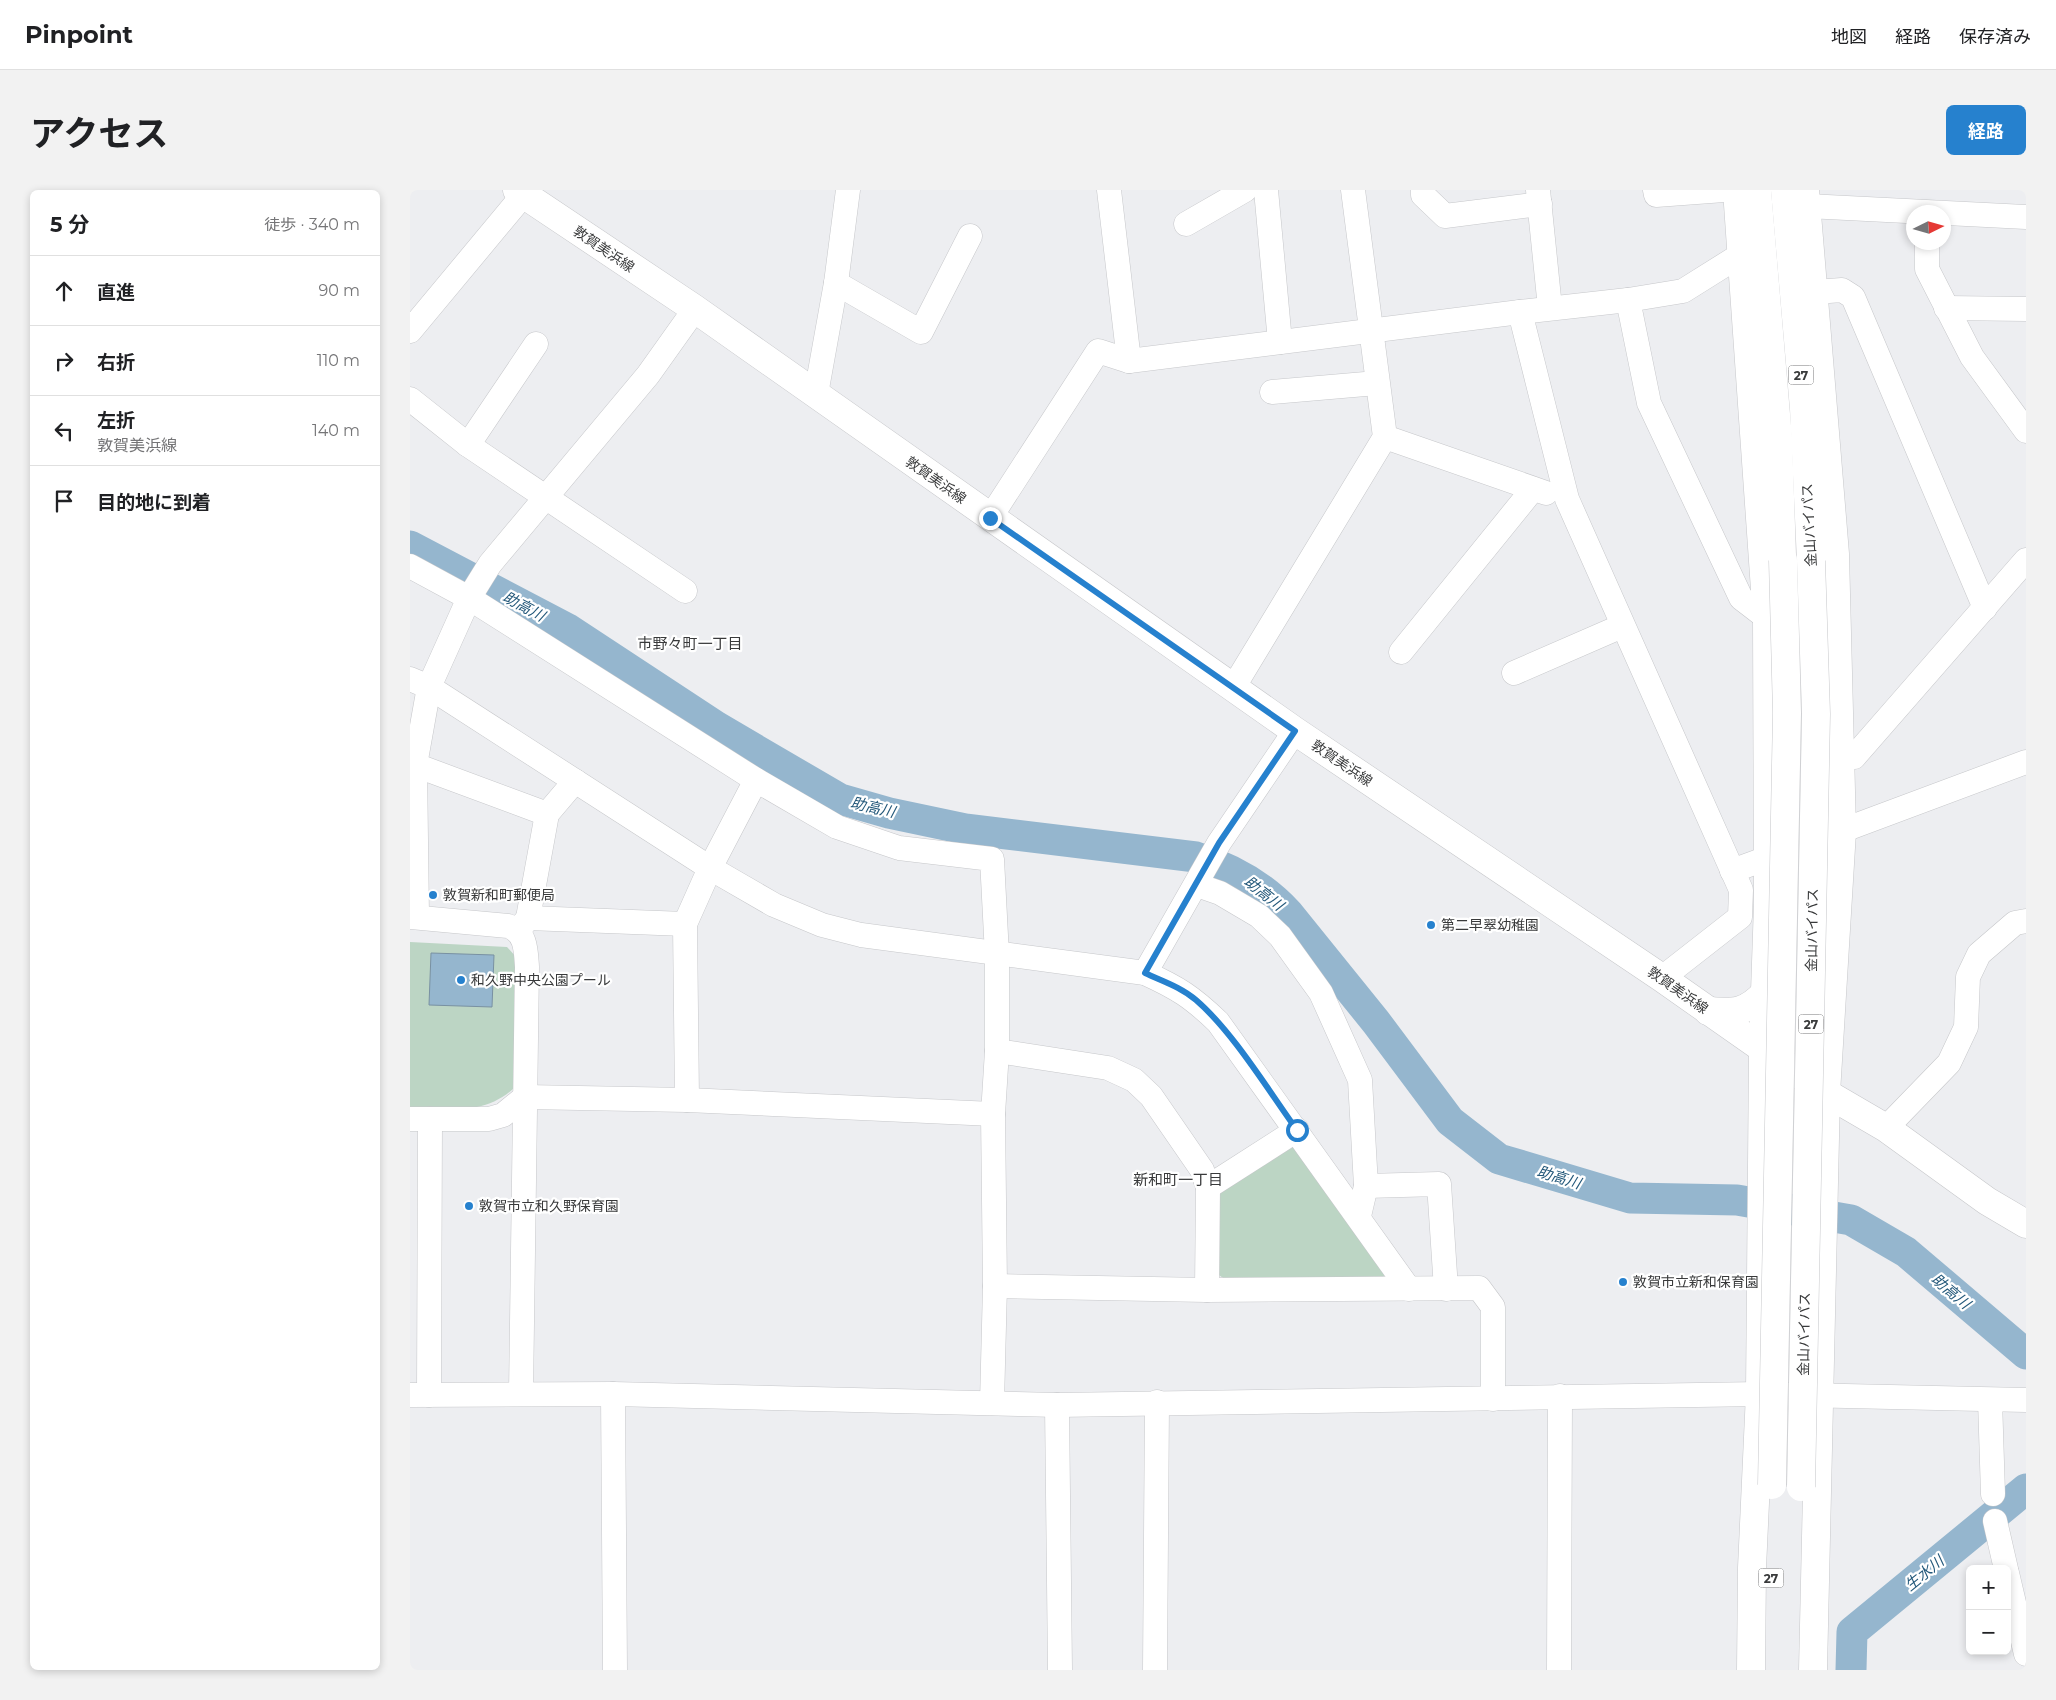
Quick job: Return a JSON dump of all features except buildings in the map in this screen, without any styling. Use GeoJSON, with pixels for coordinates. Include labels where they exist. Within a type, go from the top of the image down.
{"type":"FeatureCollection","features":[{"type":"Feature","properties":{"kind":"main road"},"geometry":{"type":"LineString","coordinates":[[1737,190],[1767,618],[1768,858],[1763,1051],[1760,1394],[1752,1568],[1751,1670]]}},
{"type":"Feature","properties":{"kind":"main road","name":"金山バイパス"},"geometry":{"type":"LineString","coordinates":[[1757,190],[1778,438],[1787,713],[1770,1670]]}},
{"type":"Feature","properties":{"kind":"main road","name":"金山バイパス"},"geometry":{"type":"LineString","coordinates":[[1785,190],[1804,409],[1816,714],[1797,1670]]}},
{"type":"Feature","properties":{"kind":"main road","name":"敦賀美浜線"},"geometry":{"type":"LineString","coordinates":[[520,192],[694,309],[1295,731],[1662,978],[1763,1051],[1826,1093],[1886,1128],[1988,1201],[2026,1224]]}},
{"type":"Feature","properties":{"kind":"main road"},"geometry":{"type":"LineString","coordinates":[[1806,198],[1835,554],[1842,831],[1826,1093],[1813,1670]]}},
{"type":"Feature","properties":{"kind":"main road"},"geometry":{"type":"LineString","coordinates":[[1708,1011],[1735,1013],[1753,1005],[1765,993]]}},
{"type":"Feature","properties":{"kind":"street"},"geometry":{"type":"LineString","coordinates":[[816,394],[836,283],[848,190]]}},
{"type":"Feature","properties":{"kind":"street"},"geometry":{"type":"LineString","coordinates":[[1109,190],[1129,361]]}},
{"type":"Feature","properties":{"kind":"street"},"geometry":{"type":"LineString","coordinates":[[1186,224],[1245,190]]}},
{"type":"Feature","properties":{"kind":"street"},"geometry":{"type":"LineString","coordinates":[[1266,190],[1280,342]]}},
{"type":"Feature","properties":{"kind":"street"},"geometry":{"type":"LineString","coordinates":[[1233,688],[1385,437],[1353,190]]}},
{"type":"Feature","properties":{"kind":"street"},"geometry":{"type":"LineString","coordinates":[[1423,190],[1423,195],[1445,216],[1539,197],[1550,308]]}},
{"type":"Feature","properties":{"kind":"street"},"geometry":{"type":"LineString","coordinates":[[1655,190],[1656,195],[1724,190]]}},
{"type":"Feature","properties":{"kind":"street"},"geometry":{"type":"LineString","coordinates":[[410,331],[520,192]]}},
{"type":"Feature","properties":{"kind":"street"},"geometry":{"type":"LineString","coordinates":[[1806,198],[1928,204],[2026,217]]}},
{"type":"Feature","properties":{"kind":"street"},"geometry":{"type":"LineString","coordinates":[[836,283],[921,332],[970,236]]}},
{"type":"Feature","properties":{"kind":"street"},"geometry":{"type":"LineString","coordinates":[[1927,250],[1927,269],[1972,357],[2026,431]]}},
{"type":"Feature","properties":{"kind":"street"},"geometry":{"type":"LineString","coordinates":[[990,518],[1098,352],[1129,361],[1370,330],[1628,300],[1683,291],[1742,254]]}},
{"type":"Feature","properties":{"kind":"street"},"geometry":{"type":"LineString","coordinates":[[1815,292],[1842,290],[1853,298],[1985,608]]}},
{"type":"Feature","properties":{"kind":"street"},"geometry":{"type":"LineString","coordinates":[[1628,300],[1649,403],[1741,598],[1767,618]]}},
{"type":"Feature","properties":{"kind":"street"},"geometry":{"type":"LineString","coordinates":[[1946,308],[2026,309]]}},
{"type":"Feature","properties":{"kind":"street"},"geometry":{"type":"LineString","coordinates":[[685,924],[496,924],[414,917],[415,765],[419,683],[469,598],[490,564],[648,375],[694,309]]}},
{"type":"Feature","properties":{"kind":"street"},"geometry":{"type":"LineString","coordinates":[[1520,312],[1568,499],[1622,626],[1741,890],[1740,917],[1662,978]]}},
{"type":"Feature","properties":{"kind":"street"},"geometry":{"type":"LineString","coordinates":[[468,445],[536,344]]}},
{"type":"Feature","properties":{"kind":"street"},"geometry":{"type":"LineString","coordinates":[[1272,392],[1377,384]]}},
{"type":"Feature","properties":{"kind":"street"},"geometry":{"type":"LineString","coordinates":[[413,408],[685,590]]}},
{"type":"Feature","properties":{"kind":"street"},"geometry":{"type":"LineString","coordinates":[[1385,437],[1533,490],[1568,499]]}},
{"type":"Feature","properties":{"kind":"street"},"geometry":{"type":"LineString","coordinates":[[1401,652],[1533,490]]}},
{"type":"Feature","properties":{"kind":"street"},"geometry":{"type":"LineString","coordinates":[[1839,758],[1854,757],[2026,560]]}},
{"type":"Feature","properties":{"kind":"street"},"geometry":{"type":"LineString","coordinates":[[410,566],[469,598],[756,780],[837,827],[899,848],[992,859],[997,955],[997,1051],[994,1114],[995,1286],[992,1403]]}},
{"type":"Feature","properties":{"kind":"street"},"geometry":{"type":"LineString","coordinates":[[1514,673],[1622,626]]}},
{"type":"Feature","properties":{"kind":"street"},"geometry":{"type":"LineString","coordinates":[[419,683],[710,868],[774,905],[822,924],[861,935],[997,955],[1145,973],[1178,988],[1195,1000],[1218,1022],[1359,1216],[1409,1289]]}},
{"type":"Feature","properties":{"kind":"street"},"geometry":{"type":"LineString","coordinates":[[1145,973],[1219,843],[1295,731]]}},
{"type":"Feature","properties":{"kind":"street"},"geometry":{"type":"LineString","coordinates":[[1732,871],[2026,762]]}},
{"type":"Feature","properties":{"kind":"street"},"geometry":{"type":"LineString","coordinates":[[415,765],[547,814]]}},
{"type":"Feature","properties":{"kind":"street"},"geometry":{"type":"LineString","coordinates":[[687,1100],[685,924],[710,868],[756,780]]}},
{"type":"Feature","properties":{"kind":"street"},"geometry":{"type":"LineString","coordinates":[[521,1394],[527,961],[523,924],[547,814],[576,782]]}},
{"type":"Feature","properties":{"kind":"street"},"geometry":{"type":"LineString","coordinates":[[1196,885],[1220,894],[1259,916],[1280,936],[1321,993],[1360,1080],[1366,1186],[1359,1216]]}},
{"type":"Feature","properties":{"kind":"street"},"geometry":{"type":"LineString","coordinates":[[1886,1128],[1949,1063],[1966,1027],[1968,977],[1979,954],[2014,922],[2026,921]]}},
{"type":"Feature","properties":{"kind":"street"},"geometry":{"type":"LineString","coordinates":[[997,1051],[1108,1068],[1134,1080],[1150,1096],[1202,1170],[1208,1187],[1207,1290]]}},
{"type":"Feature","properties":{"kind":"street"},"geometry":{"type":"LineString","coordinates":[[994,1114],[687,1100],[525,1097],[503,1115],[489,1119],[420,1119],[419,1395],[613,1394],[1057,1405],[1760,1394],[2026,1400]]}},
{"type":"Feature","properties":{"kind":"street"},"geometry":{"type":"LineString","coordinates":[[1208,1187],[1297,1130]]}},
{"type":"Feature","properties":{"kind":"street"},"geometry":{"type":"LineString","coordinates":[[1366,1186],[1439,1184],[1446,1289]]}},
{"type":"Feature","properties":{"kind":"street"},"geometry":{"type":"LineString","coordinates":[[995,1286],[1207,1290],[1479,1288],[1493,1307],[1493,1399]]}},
{"type":"Feature","properties":{"kind":"street"},"geometry":{"type":"LineString","coordinates":[[613,1394],[615,1670]]}},
{"type":"Feature","properties":{"kind":"street"},"geometry":{"type":"LineString","coordinates":[[1559,1670],[1560,1396]]}},
{"type":"Feature","properties":{"kind":"street"},"geometry":{"type":"LineString","coordinates":[[1990,1400],[1993,1494]]}},
{"type":"Feature","properties":{"kind":"street"},"geometry":{"type":"LineString","coordinates":[[1155,1670],[1157,1402]]}},
{"type":"Feature","properties":{"kind":"street"},"geometry":{"type":"LineString","coordinates":[[1057,1405],[1060,1670]]}},
{"type":"Feature","properties":{"kind":"street"},"geometry":{"type":"LineString","coordinates":[[1995,1522],[2005,1565]]}},
{"type":"Feature","properties":{"kind":"street"},"geometry":{"type":"LineString","coordinates":[[2011,1590],[2026,1654]]}},
{"type":"Feature","properties":{"kind":"green space"},"geometry":{"type":"Polygon","coordinates":[[[410,942],[507,947],[517,958],[515,1087],[504,1096],[479,1107],[466,1109],[410,1110],[410,942]]]}},
{"type":"Feature","properties":{"kind":"green space"},"geometry":{"type":"Polygon","coordinates":[[[1293,1146],[1386,1274],[1380,1281],[1228,1281],[1214,1272],[1218,1191],[1293,1146]]]}},
{"type":"Feature","properties":{"kind":"water","name":"和久野中央公園プール"},"geometry":{"type":"Polygon","coordinates":[[[431,953],[494,955],[492,1007],[429,1005],[431,953]]]}},
{"type":"Feature","properties":{"kind":"waterway","name":"助高川"},"geometry":{"type":"LineString","coordinates":[[410,546],[568,629],[717,727],[840,799],[889,813],[965,829],[1196,857],[1222,866],[1257,886],[1288,913],[1376,1022],[1450,1121],[1499,1159],[1630,1198],[1737,1200],[1851,1220],[1906,1252],[2026,1354]]}},
{"type":"Feature","properties":{"kind":"waterway","name":"生水川"},"geometry":{"type":"LineString","coordinates":[[1851,1670],[1852,1632],[2026,1489]]}},
{"type":"Feature","properties":{"kind":"place","name":"敦賀新和町郵便局"},"geometry":{"type":"Point","coordinates":[433,895]}},
{"type":"Feature","properties":{"kind":"place","name":"第二早翠幼稚園"},"geometry":{"type":"Point","coordinates":[1431,925]}},
{"type":"Feature","properties":{"kind":"place","name":"和久野中央公園プール"},"geometry":{"type":"Point","coordinates":[461,980]}},
{"type":"Feature","properties":{"kind":"place","name":"敦賀市立和久野保育園"},"geometry":{"type":"Point","coordinates":[469,1206]}},
{"type":"Feature","properties":{"kind":"place","name":"敦賀市立新和保育園"},"geometry":{"type":"Point","coordinates":[1623,1282]}},
{"type":"Feature","properties":{"kind":"district","name":"市野々町一丁目"},"geometry":{"type":"Point","coordinates":[690,643]}},
{"type":"Feature","properties":{"kind":"district","name":"新和町一丁目"},"geometry":{"type":"Point","coordinates":[1178,1179]}},
{"type":"Feature","properties":{"kind":"route"},"geometry":{"type":"LineString","coordinates":[[990,518],[1295,731],[1219,843],[1145,973],[1178,988],[1195,1000],[1218,1022],[1297,1130]]}}]}
